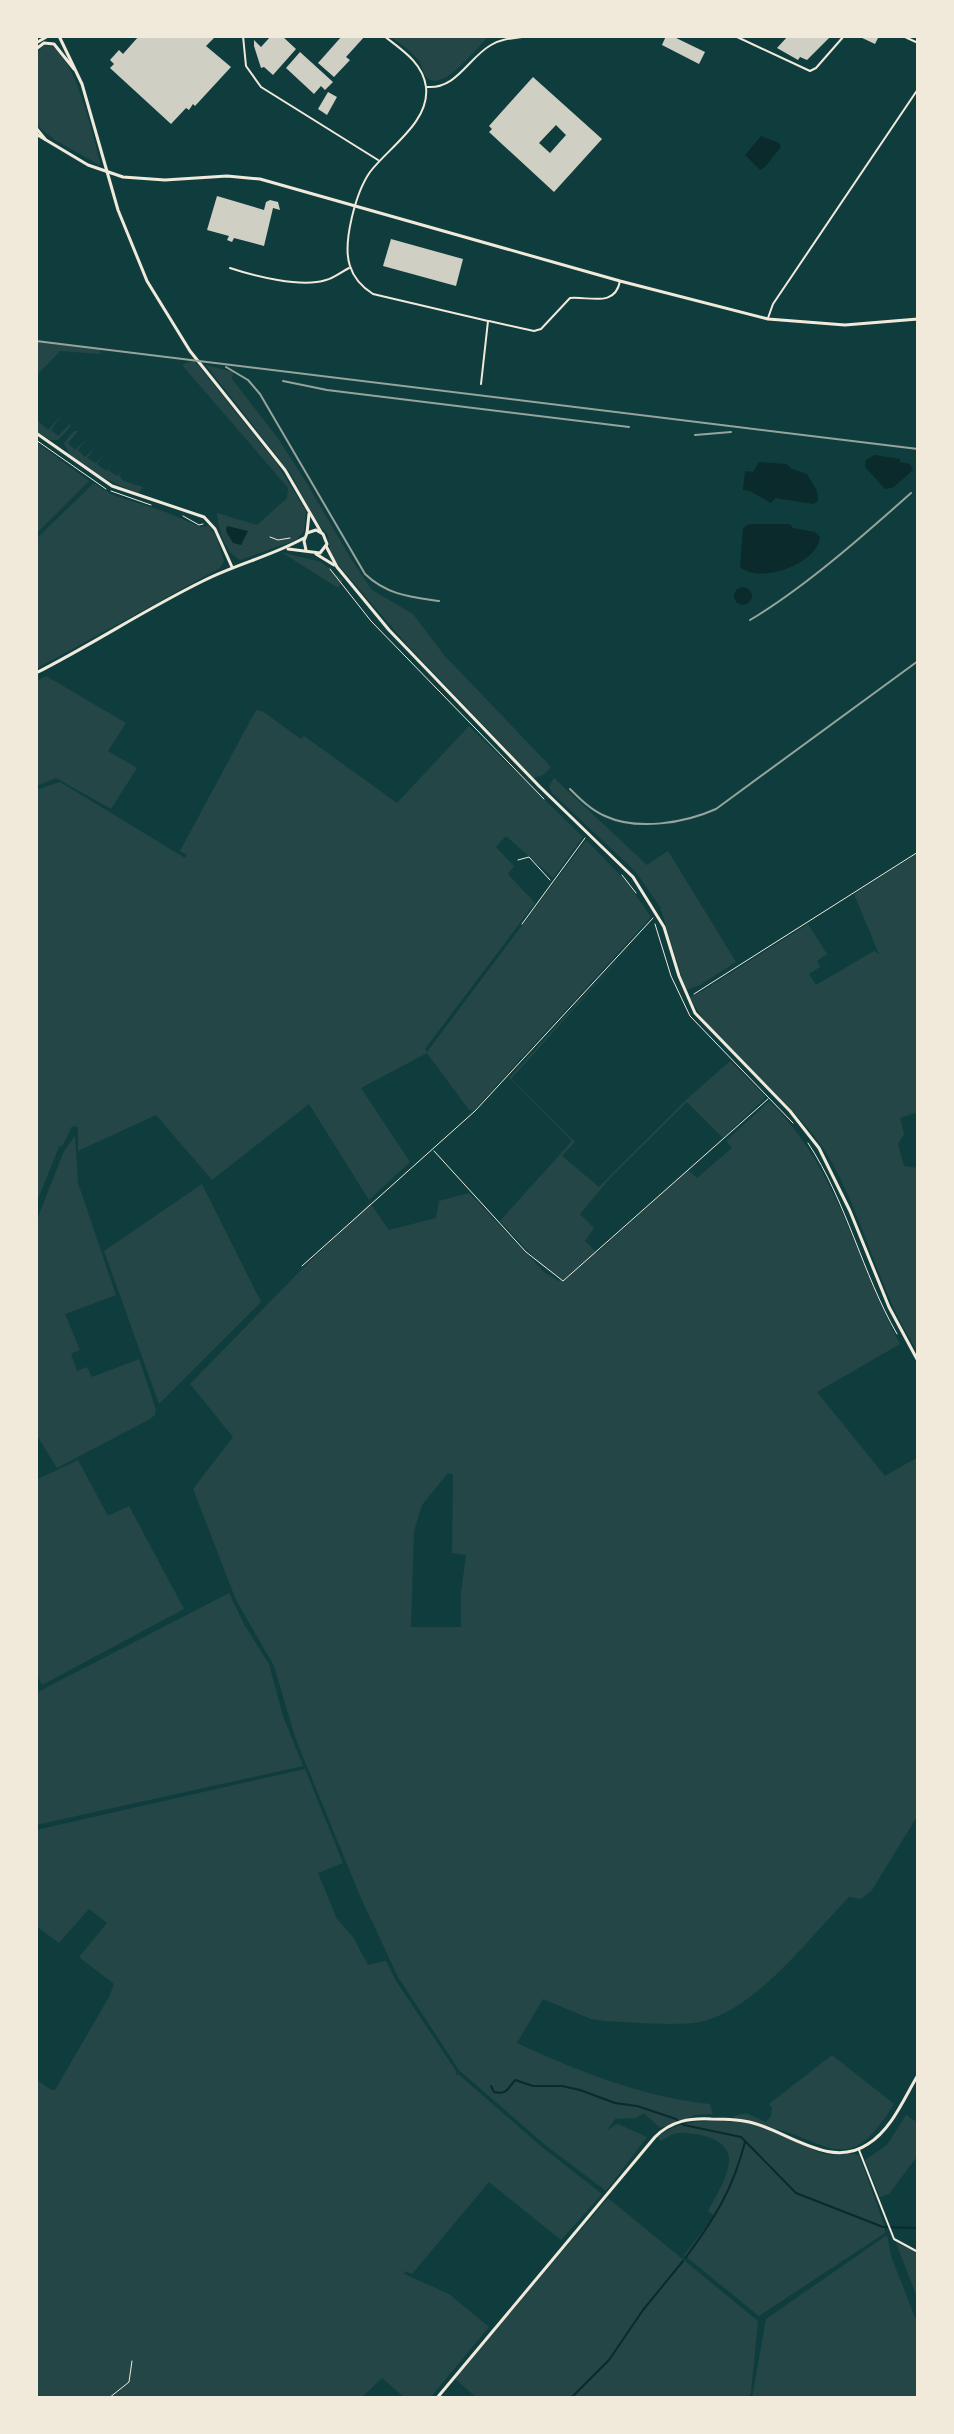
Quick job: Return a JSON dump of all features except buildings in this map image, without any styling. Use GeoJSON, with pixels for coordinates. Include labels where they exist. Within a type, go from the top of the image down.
{"type":"FeatureCollection","features":[{"type":"Feature","properties":{"kind":"main road"},"geometry":{"type":"LineString","coordinates":[[36,43],[48,36]]}},
{"type":"Feature","properties":{"kind":"main road"},"geometry":{"type":"LineString","coordinates":[[59,36],[77,72],[130,244],[147,281],[190,351],[271,451],[326,538],[326,546],[337,567],[389,630],[539,786],[633,877],[657,913],[695,1013],[773,1094],[819,1148],[850,1211],[889,1307],[918,1361]]}},
{"type":"Feature","properties":{"kind":"main road"},"geometry":{"type":"LineString","coordinates":[[36,49],[44,43],[54,44],[77,72]]}},
{"type":"Feature","properties":{"kind":"main road"},"geometry":{"type":"LineString","coordinates":[[36,128],[45,139]]}},
{"type":"Feature","properties":{"kind":"main road"},"geometry":{"type":"LineString","coordinates":[[36,134],[88,165],[123,177],[165,180],[227,176],[260,179],[620,281],[768,319],[845,325],[918,319]]}},
{"type":"Feature","properties":{"kind":"main road"},"geometry":{"type":"LineString","coordinates":[[36,433],[112,486],[204,517],[217,532],[232,568]]}},
{"type":"Feature","properties":{"kind":"main road"},"geometry":{"type":"LineString","coordinates":[[306,550],[309,514]]}},
{"type":"Feature","properties":{"kind":"main road"},"geometry":{"type":"LineString","coordinates":[[36,673],[174,595],[232,568],[284,549],[313,531],[321,532]]}},
{"type":"Feature","properties":{"kind":"main road"},"geometry":{"type":"LineString","coordinates":[[316,554],[326,546]]}},
{"type":"Feature","properties":{"kind":"main road"},"geometry":{"type":"LineString","coordinates":[[284,549],[306,550],[337,567]]}},
{"type":"Feature","properties":{"kind":"main road"},"geometry":{"type":"LineString","coordinates":[[437,2398],[655,2137],[680,2121],[737,2119],[758,2124],[827,2152],[844,2153],[859,2149],[885,2129],[918,2075]]}},
{"type":"Feature","properties":{"kind":"street"},"geometry":{"type":"LineString","coordinates":[[243,36],[246,66],[264,90],[380,161]]}},
{"type":"Feature","properties":{"kind":"street"},"geometry":{"type":"LineString","coordinates":[[384,36],[416,64],[426,87],[425,101],[418,118],[365,180],[356,206],[348,240],[350,267],[363,288],[373,294],[534,331],[541,329],[570,298],[592,300],[612,296],[617,293],[620,281]]}},
{"type":"Feature","properties":{"kind":"street"},"geometry":{"type":"LineString","coordinates":[[426,87],[435,88],[454,79],[481,52],[496,42],[529,36]]}},
{"type":"Feature","properties":{"kind":"street"},"geometry":{"type":"LineString","coordinates":[[735,36],[810,71],[844,36]]}},
{"type":"Feature","properties":{"kind":"street"},"geometry":{"type":"LineString","coordinates":[[903,36],[918,43]]}},
{"type":"Feature","properties":{"kind":"street"},"geometry":{"type":"LineString","coordinates":[[768,319],[773,304],[918,89]]}},
{"type":"Feature","properties":{"kind":"street"},"geometry":{"type":"LineString","coordinates":[[230,268],[253,276],[312,282],[324,281],[350,267]]}},
{"type":"Feature","properties":{"kind":"street"},"geometry":{"type":"LineString","coordinates":[[481,384],[488,321]]}},
{"type":"Feature","properties":{"kind":"street"},"geometry":{"type":"LineString","coordinates":[[859,2149],[894,2239],[918,2252]]}},
{"type":"Feature","properties":{"kind":"path"},"geometry":{"type":"LineString","coordinates":[[270,537],[278,540],[292,538],[295,543]]}},
{"type":"Feature","properties":{"kind":"path"},"geometry":{"type":"LineString","coordinates":[[327,565],[371,621],[542,797]]}},
{"type":"Feature","properties":{"kind":"path"},"geometry":{"type":"LineString","coordinates":[[522,924],[589,833]]}},
{"type":"Feature","properties":{"kind":"path"},"geometry":{"type":"LineString","coordinates":[[687,997],[918,852]]}},
{"type":"Feature","properties":{"kind":"path"},"geometry":{"type":"LineString","coordinates":[[518,860],[529,857],[552,882]]}},
{"type":"Feature","properties":{"kind":"path"},"geometry":{"type":"LineString","coordinates":[[621,873],[641,900]]}},
{"type":"Feature","properties":{"kind":"path"},"geometry":{"type":"LineString","coordinates":[[302,1266],[489,1097],[657,913]]}},
{"type":"Feature","properties":{"kind":"path"},"geometry":{"type":"LineString","coordinates":[[653,918],[674,984],[690,1016],[795,1126]]}},
{"type":"Feature","properties":{"kind":"path"},"geometry":{"type":"LineString","coordinates":[[432,1149],[526,1252],[563,1281],[773,1094]]}},
{"type":"Feature","properties":{"kind":"path"},"geometry":{"type":"LineString","coordinates":[[804,1137],[845,1214],[878,1298],[896,1332]]}},
{"type":"Feature","properties":{"kind":"path"},"geometry":{"type":"LineString","coordinates":[[109,2398],[129,2382],[132,2361]]}},
{"type":"Feature","properties":{"kind":"shaded area"},"geometry":{"type":"Polygon","coordinates":[[[390,36],[485,36],[486,39],[450,74],[434,81],[427,78],[413,54],[390,36]]]}},
{"type":"Feature","properties":{"kind":"shaded area"},"geometry":{"type":"Polygon","coordinates":[[[50,45],[68,65],[76,82],[101,166],[55,140],[36,125],[36,54],[43,46],[50,45]]]}},
{"type":"Feature","properties":{"kind":"shaded area"},"geometry":{"type":"Polygon","coordinates":[[[761,136],[779,143],[781,147],[760,170],[745,155],[761,136]]]}},
{"type":"Feature","properties":{"kind":"shaded area"},"geometry":{"type":"Polygon","coordinates":[[[36,342],[101,349],[100,354],[60,351],[36,376],[36,342]]]}},
{"type":"Feature","properties":{"kind":"shaded area"},"geometry":{"type":"Polygon","coordinates":[[[194,360],[277,464],[306,511],[304,531],[296,540],[240,560],[226,546],[217,513],[257,525],[287,498],[288,488],[182,365],[194,360]]]}},
{"type":"Feature","properties":{"kind":"shaded area"},"geometry":{"type":"Polygon","coordinates":[[[206,365],[233,372],[232,379],[277,437],[372,590],[413,614],[444,655],[551,767],[543,775],[534,778],[408,646],[336,562],[330,551],[328,535],[315,520],[291,474],[206,365]]]}},
{"type":"Feature","properties":{"kind":"shaded area"},"geometry":{"type":"Polygon","coordinates":[[[61,416],[51,430],[58,436],[71,426],[58,440],[50,440],[36,431],[37,420],[48,430],[61,416]]]}},
{"type":"Feature","properties":{"kind":"shaded area"},"geometry":{"type":"Polygon","coordinates":[[[74,431],[78,431],[68,443],[75,450],[86,439],[78,450],[85,457],[95,447],[87,458],[96,463],[104,455],[97,464],[106,471],[113,463],[108,470],[117,476],[122,471],[119,476],[124,481],[143,487],[138,493],[95,473],[75,459],[64,443],[74,431]]]}},
{"type":"Feature","properties":{"kind":"shaded area"},"geometry":{"type":"Polygon","coordinates":[[[36,442],[89,481],[36,534],[36,442]]]}},
{"type":"Feature","properties":{"kind":"shaded area"},"geometry":{"type":"Polygon","coordinates":[[[874,455],[900,459],[900,462],[910,464],[913,470],[894,487],[885,489],[865,467],[866,460],[874,455]]]}},
{"type":"Feature","properties":{"kind":"shaded area"},"geometry":{"type":"Polygon","coordinates":[[[759,462],[787,464],[807,474],[817,491],[818,501],[813,504],[775,498],[771,503],[743,490],[745,471],[753,472],[759,462]]]}},
{"type":"Feature","properties":{"kind":"shaded area"},"geometry":{"type":"Polygon","coordinates":[[[94,483],[113,495],[201,527],[209,526],[216,536],[224,561],[220,568],[36,669],[36,539],[94,483]]]}},
{"type":"Feature","properties":{"kind":"shaded area"},"geometry":{"type":"Polygon","coordinates":[[[749,524],[790,524],[793,528],[815,532],[820,537],[810,555],[799,563],[774,572],[749,572],[740,567],[743,528],[749,524]]]}},
{"type":"Feature","properties":{"kind":"shaded area"},"geometry":{"type":"Polygon","coordinates":[[[227,526],[248,531],[241,545],[233,543],[226,531],[227,526]]]}},
{"type":"Feature","properties":{"kind":"shaded area"},"geometry":{"type":"Polygon","coordinates":[[[281,552],[321,562],[343,580],[338,588],[281,552]]]}},
{"type":"Feature","properties":{"kind":"shaded area"},"geometry":{"type":"Polygon","coordinates":[[[739,587],[747,587],[752,596],[750,603],[739,605],[734,600],[734,592],[739,587]]]}},
{"type":"Feature","properties":{"kind":"shaded area"},"geometry":{"type":"Polygon","coordinates":[[[46,676],[126,723],[108,751],[137,768],[111,809],[56,778],[36,786],[36,681],[46,676]]]}},
{"type":"Feature","properties":{"kind":"shaded area"},"geometry":{"type":"Polygon","coordinates":[[[256,710],[262,711],[301,739],[304,736],[397,803],[469,726],[583,837],[553,878],[506,836],[496,847],[514,866],[508,874],[535,903],[425,1049],[427,1052],[586,840],[626,881],[651,917],[473,1111],[469,1110],[427,1053],[361,1088],[410,1162],[369,1200],[309,1104],[212,1180],[156,1115],[78,1151],[78,1127],[72,1126],[59,1147],[36,1204],[36,790],[60,782],[185,858],[187,855],[180,851],[256,710]]]}},
{"type":"Feature","properties":{"kind":"shaded area"},"geometry":{"type":"Polygon","coordinates":[[[554,778],[647,865],[668,851],[736,962],[700,985],[686,990],[660,907],[636,872],[552,793],[549,786],[554,778]]]}},
{"type":"Feature","properties":{"kind":"shaded area"},"geometry":{"type":"Polygon","coordinates":[[[918,853],[918,1112],[900,1118],[904,1134],[898,1144],[904,1166],[918,1168],[918,1353],[895,1310],[852,1205],[823,1148],[791,1109],[718,1037],[690,997],[808,924],[827,954],[817,961],[820,967],[809,974],[816,985],[874,951],[879,954],[854,894],[918,853]]]}},
{"type":"Feature","properties":{"kind":"shaded area"},"geometry":{"type":"Polygon","coordinates":[[[652,922],[511,1079],[575,1142],[562,1156],[599,1187],[686,1100],[730,1061],[766,1097],[723,1138],[687,1102],[610,1178],[580,1214],[594,1228],[585,1241],[597,1253],[688,1170],[697,1178],[732,1148],[726,1141],[769,1101],[793,1127],[829,1185],[900,1344],[817,1392],[885,1476],[918,1457],[918,1815],[872,1890],[861,1899],[849,1897],[782,1969],[744,2001],[724,2013],[704,2021],[683,2024],[605,2021],[591,2019],[543,1999],[517,2043],[635,2089],[710,2104],[713,2114],[695,2115],[660,2128],[644,2113],[636,2118],[615,2119],[607,2130],[618,2124],[647,2137],[606,2191],[544,2144],[459,2070],[398,1977],[360,1896],[295,1737],[274,1666],[236,1600],[193,1489],[233,1437],[190,1384],[370,1203],[389,1230],[436,1218],[439,1201],[469,1193],[545,1273],[562,1280],[541,1265],[500,1221],[572,1141],[509,1078],[652,922]],[[448,1473],[422,1505],[414,1531],[411,1627],[461,1627],[466,1555],[452,1553],[453,1475],[448,1473]]]}},
{"type":"Feature","properties":{"kind":"shaded area"},"geometry":{"type":"Polygon","coordinates":[[[75,1136],[78,1183],[116,1295],[65,1314],[80,1350],[71,1354],[77,1371],[87,1367],[92,1377],[139,1359],[156,1410],[150,1419],[57,1468],[36,1434],[36,1222],[64,1151],[75,1136]]]}},
{"type":"Feature","properties":{"kind":"shaded area"},"geometry":{"type":"Polygon","coordinates":[[[202,1184],[261,1302],[159,1404],[104,1251],[202,1184]]]}},
{"type":"Feature","properties":{"kind":"shaded area"},"geometry":{"type":"Polygon","coordinates":[[[78,1460],[108,1516],[129,1506],[184,1609],[42,1685],[36,1674],[36,1480],[78,1460]]]}},
{"type":"Feature","properties":{"kind":"shaded area"},"geometry":{"type":"Polygon","coordinates":[[[229,1593],[269,1664],[283,1716],[303,1766],[36,1825],[36,1693],[229,1593]]]}},
{"type":"Feature","properties":{"kind":"shaded area"},"geometry":{"type":"Polygon","coordinates":[[[305,1769],[343,1863],[318,1873],[337,1919],[353,1937],[368,1965],[386,1961],[456,2071],[456,2076],[458,2074],[602,2194],[561,2240],[489,2182],[412,2274],[405,2271],[404,2274],[449,2294],[489,2327],[430,2398],[405,2398],[382,2378],[361,2398],[36,2398],[36,2079],[55,2090],[114,1984],[79,1957],[107,1923],[89,1909],[59,1943],[36,1926],[36,1830],[305,1769]]]}},
{"type":"Feature","properties":{"kind":"shaded area"},"geometry":{"type":"Polygon","coordinates":[[[832,2055],[894,2104],[878,2128],[863,2142],[850,2148],[836,2149],[765,2126],[821,2153],[859,2155],[885,2233],[759,2316],[684,2255],[714,2216],[708,2211],[727,2172],[727,2152],[717,2141],[701,2135],[678,2133],[661,2141],[657,2137],[675,2127],[694,2122],[734,2122],[734,2116],[746,2113],[766,2122],[771,2116],[772,2107],[769,2104],[832,2055]]]}},
{"type":"Feature","properties":{"kind":"shaded area"},"geometry":{"type":"Polygon","coordinates":[[[906,2115],[918,2123],[918,2155],[889,2194],[880,2197],[865,2160],[887,2145],[906,2115]]]}},
{"type":"Feature","properties":{"kind":"shaded area"},"geometry":{"type":"Polygon","coordinates":[[[608,2198],[758,2321],[748,2398],[477,2398],[454,2378],[608,2198]]]}},
{"type":"Feature","properties":{"kind":"shaded area"},"geometry":{"type":"Polygon","coordinates":[[[887,2235],[891,2256],[918,2325],[918,2398],[752,2398],[766,2319],[887,2235]]]}},
{"type":"Feature","properties":{"kind":"shaded area"},"geometry":{"type":"Polygon","coordinates":[[[896,2243],[918,2252],[918,2300],[896,2243]]]}},
{"type":"Feature","properties":{"kind":"waterway"},"geometry":{"type":"LineString","coordinates":[[491,2086],[498,2093],[506,2090],[515,2080],[533,2086],[562,2086],[615,2103],[637,2106],[676,2119],[684,2125],[741,2137],[796,2193],[883,2227],[918,2228]]}},
{"type":"Feature","properties":{"kind":"waterway"},"geometry":{"type":"LineString","coordinates":[[686,2257],[722,2202],[745,2142]]}},
{"type":"Feature","properties":{"kind":"waterway"},"geometry":{"type":"LineString","coordinates":[[571,2398],[609,2360],[643,2310],[683,2261]]}},
{"type":"Feature","properties":{"kind":"railway"},"geometry":{"type":"LineString","coordinates":[[36,341],[918,449]]}},
{"type":"Feature","properties":{"kind":"railway"},"geometry":{"type":"LineString","coordinates":[[226,367],[248,380],[260,394],[365,574],[391,591],[439,601]]}},
{"type":"Feature","properties":{"kind":"railway"},"geometry":{"type":"LineString","coordinates":[[283,381],[327,390],[629,427]]}},
{"type":"Feature","properties":{"kind":"railway"},"geometry":{"type":"LineString","coordinates":[[695,435],[731,432]]}},
{"type":"Feature","properties":{"kind":"railway"},"geometry":{"type":"LineString","coordinates":[[750,620],[812,577],[911,493]]}},
{"type":"Feature","properties":{"kind":"railway"},"geometry":{"type":"LineString","coordinates":[[570,789],[600,814],[618,821],[661,823],[704,814],[716,809],[918,661]]}}]}
